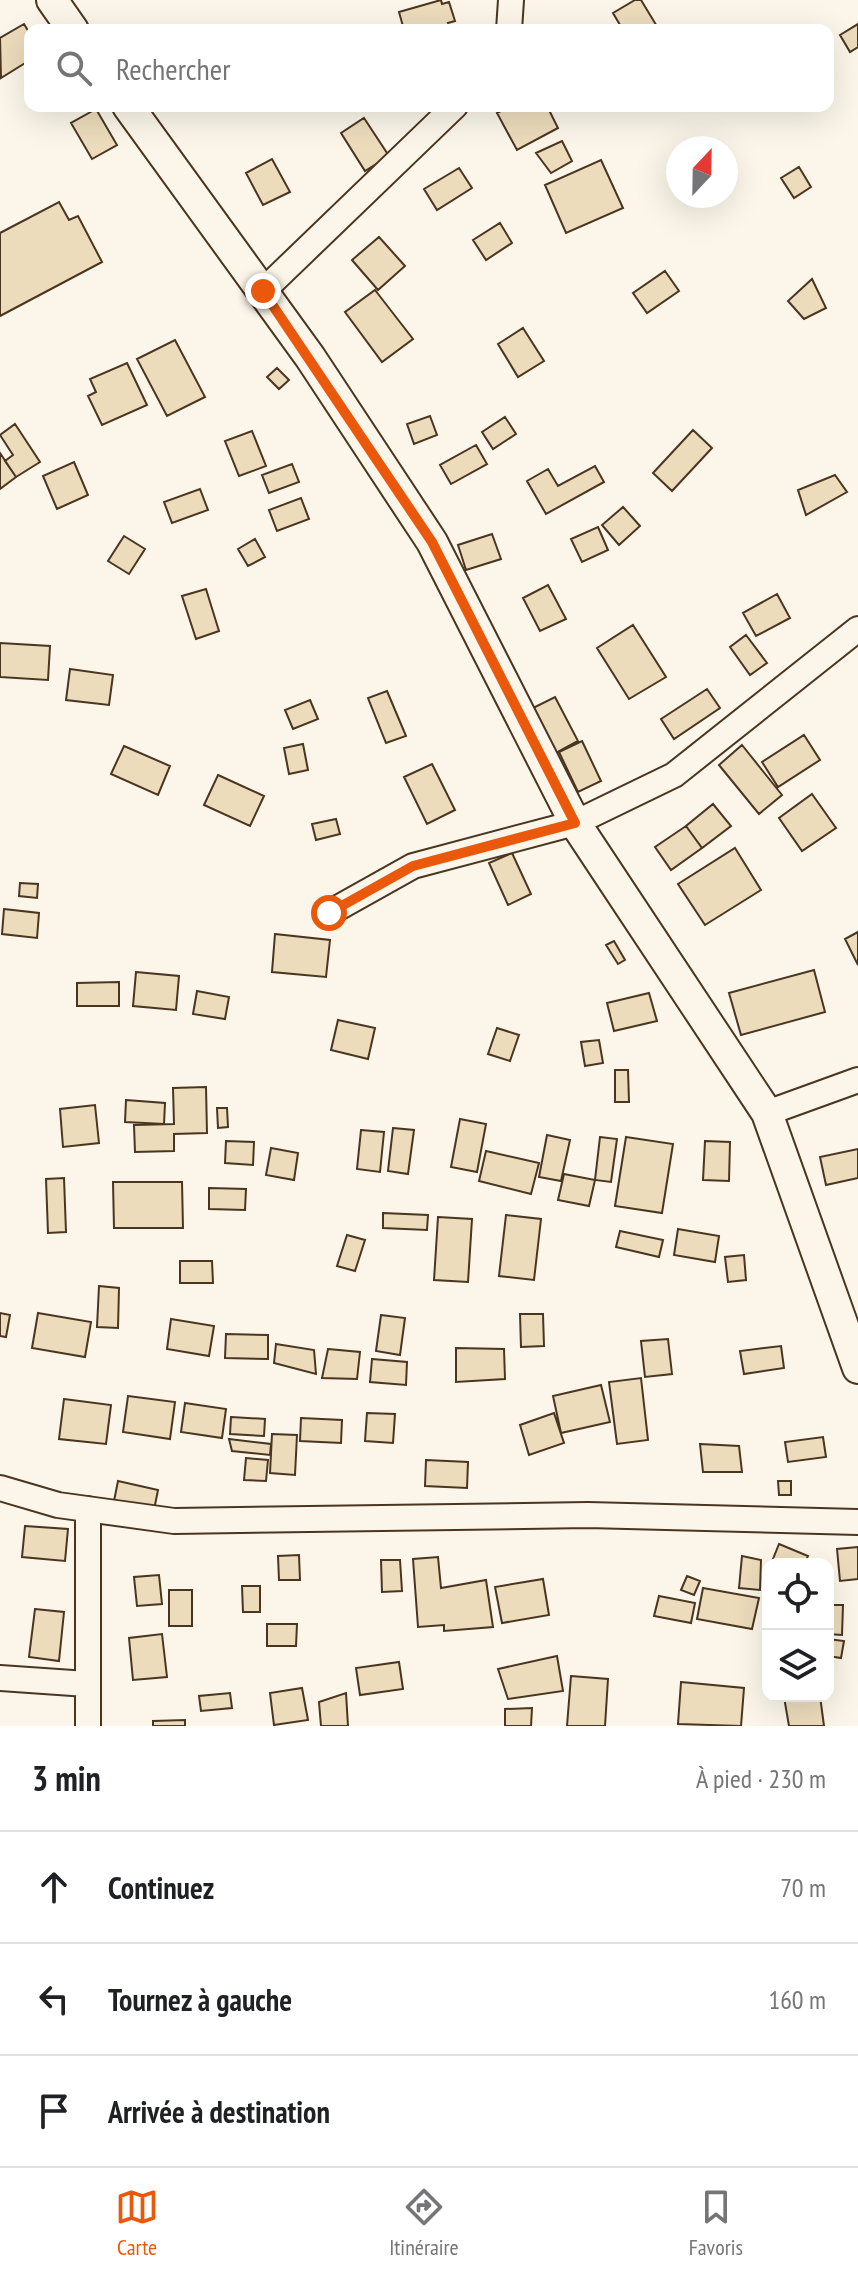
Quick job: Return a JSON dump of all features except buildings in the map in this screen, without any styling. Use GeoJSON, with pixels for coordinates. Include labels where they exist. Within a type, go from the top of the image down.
{"type":"FeatureCollection","features":[{"type":"Feature","properties":{"kind":"street"},"geometry":{"type":"LineString","coordinates":[[52,0],[69,24]]}},
{"type":"Feature","properties":{"kind":"street"},"geometry":{"type":"LineString","coordinates":[[509,24],[511,0]]}},
{"type":"Feature","properties":{"kind":"street"},"geometry":{"type":"LineString","coordinates":[[132,112],[263,291],[432,542],[575,823],[767,1113],[858,1368]]}},
{"type":"Feature","properties":{"kind":"street"},"geometry":{"type":"LineString","coordinates":[[263,291],[449,112]]}},
{"type":"Feature","properties":{"kind":"street"},"geometry":{"type":"LineString","coordinates":[[329,913],[413,866],[575,823],[674,775],[858,629]]}},
{"type":"Feature","properties":{"kind":"street"},"geometry":{"type":"LineString","coordinates":[[767,1113],[858,1080]]}},
{"type":"Feature","properties":{"kind":"street"},"geometry":{"type":"LineString","coordinates":[[0,1488],[88,1509],[174,1521],[588,1515],[858,1522]]}},
{"type":"Feature","properties":{"kind":"street"},"geometry":{"type":"LineString","coordinates":[[88,1509],[88,1726]]}},
{"type":"Feature","properties":{"kind":"street"},"geometry":{"type":"LineString","coordinates":[[0,1678],[87,1684]]}},
{"type":"Feature","properties":{"kind":"route"},"geometry":{"type":"LineString","coordinates":[[263,291],[432,542],[575,823],[413,866],[329,913]]}}]}
